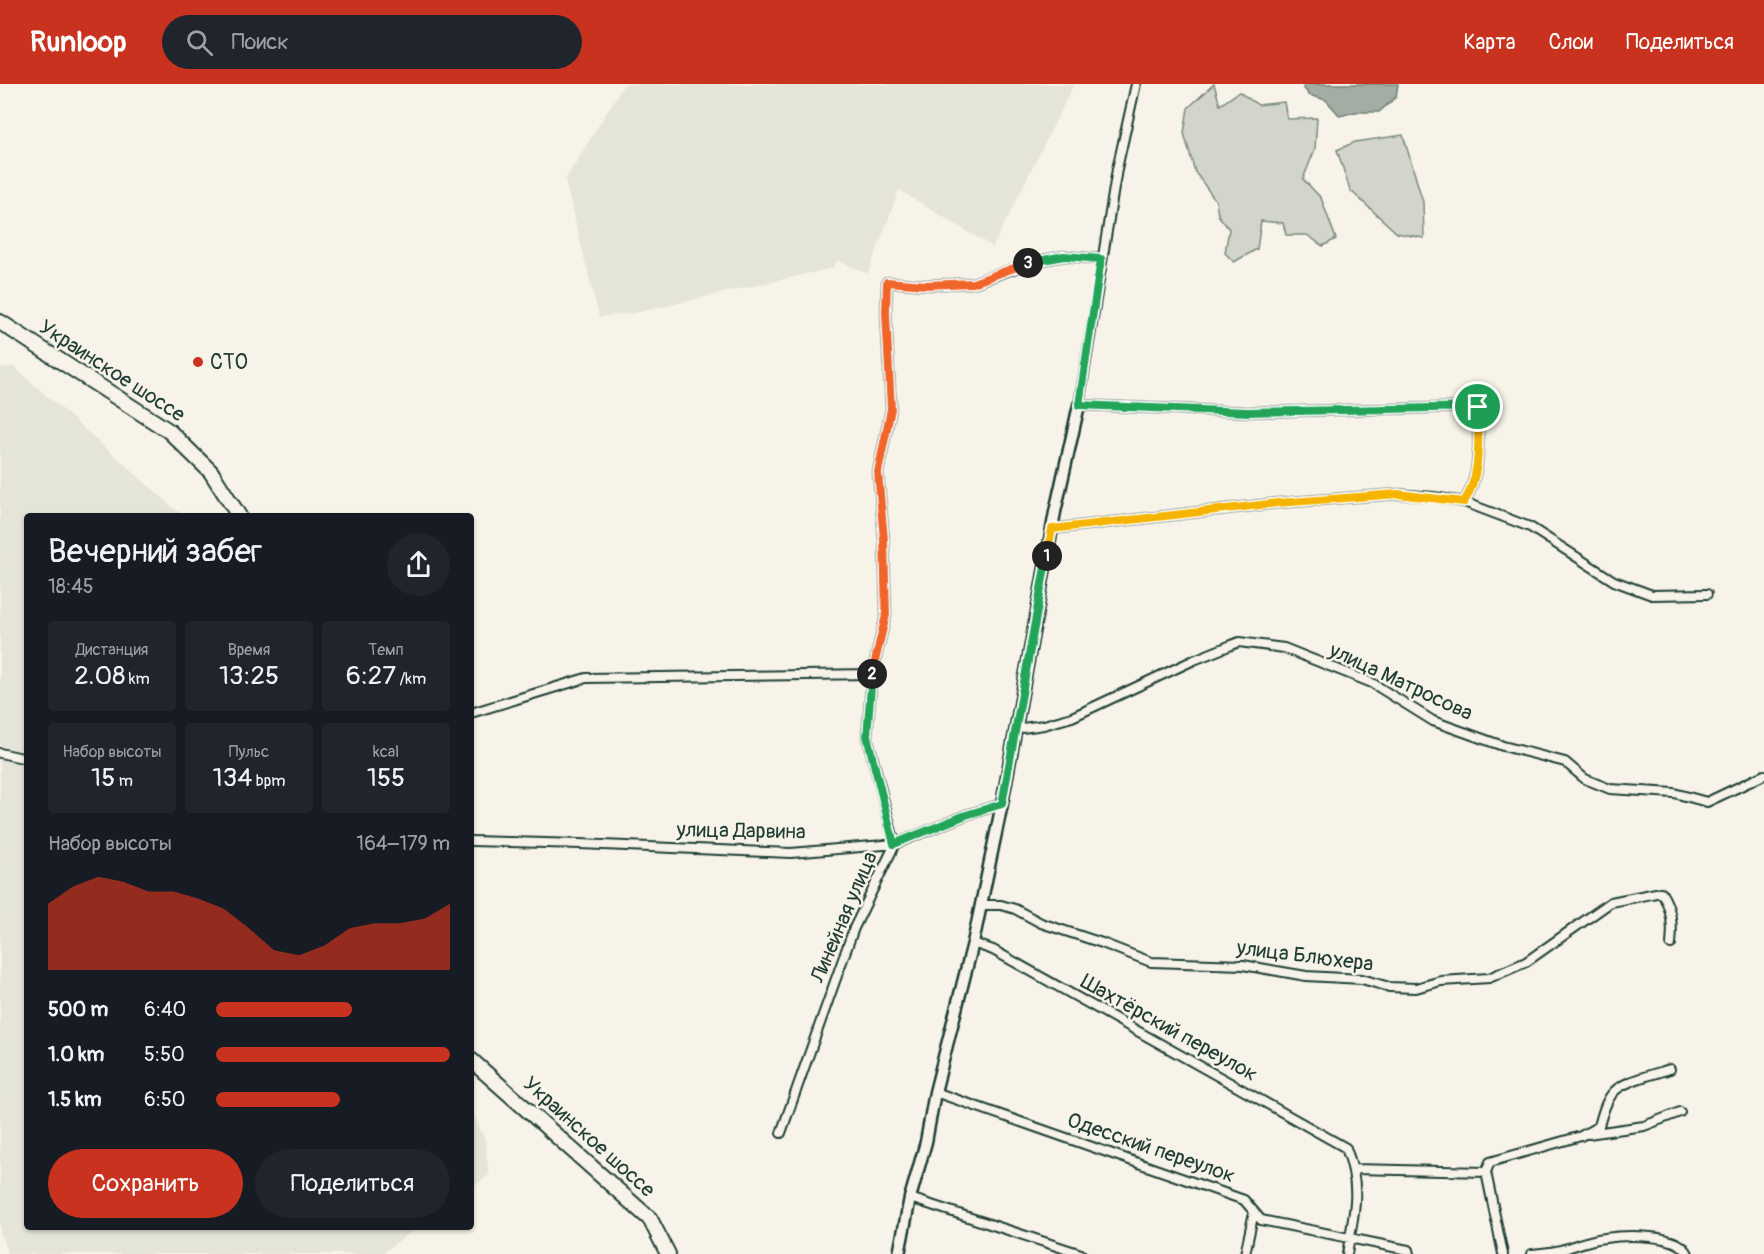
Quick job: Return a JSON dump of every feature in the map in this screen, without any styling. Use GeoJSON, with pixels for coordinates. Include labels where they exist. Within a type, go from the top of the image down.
{"type":"FeatureCollection","features":[{"type":"Feature","properties":{"kind":"highway","name":"Украинское шоссе"},"geometry":{"type":"LineString","coordinates":[[0,322],[169,431],[211,472],[236,513]]}},
{"type":"Feature","properties":{"kind":"highway","name":"Украинское шоссе"},"geometry":{"type":"LineString","coordinates":[[474,1063],[651,1219],[668,1254]]}},
{"type":"Feature","properties":{"kind":"street"},"geometry":{"type":"LineString","coordinates":[[899,1254],[910,1198],[926,1142],[935,1092],[973,943],[1002,804],[1052,529],[1079,405],[1117,169],[1136,84]]}},
{"type":"Feature","properties":{"kind":"street","name":"Линейная улица"},"geometry":{"type":"LineString","coordinates":[[781,1133],[854,928],[894,844],[867,736],[872,674],[886,615],[884,540],[878,472],[891,409],[886,313],[887,282],[926,285],[973,283],[1034,262],[1064,256],[1101,259]]}},
{"type":"Feature","properties":{"kind":"street"},"geometry":{"type":"LineString","coordinates":[[1079,405],[1248,412],[1478,407],[1478,457],[1473,488],[1464,502]]}},
{"type":"Feature","properties":{"kind":"street"},"geometry":{"type":"LineString","coordinates":[[1052,529],[1278,503],[1398,494],[1464,502],[1530,527],[1614,581],[1652,595],[1707,594]]}},
{"type":"Feature","properties":{"kind":"street","name":"улица Матросова"},"geometry":{"type":"LineString","coordinates":[[1015,729],[1044,725],[1072,717],[1194,660],[1239,642],[1284,648],[1372,683],[1433,721],[1503,746],[1565,762],[1585,779],[1610,789],[1674,793],[1707,802],[1764,775]]}},
{"type":"Feature","properties":{"kind":"street"},"geometry":{"type":"LineString","coordinates":[[474,712],[586,678],[872,674]]}},
{"type":"Feature","properties":{"kind":"street"},"geometry":{"type":"LineString","coordinates":[[0,753],[24,758]]}},
{"type":"Feature","properties":{"kind":"street","name":"улица Дарвина"},"geometry":{"type":"LineString","coordinates":[[474,841],[791,853],[894,844],[966,815],[1002,804]]}},
{"type":"Feature","properties":{"kind":"street","name":"улица Блюхера"},"geometry":{"type":"LineString","coordinates":[[981,905],[1000,905],[1015,909],[1041,923],[1151,962],[1243,965],[1306,976],[1362,979],[1389,987],[1416,988],[1441,981],[1490,978],[1526,963],[1611,902],[1661,892],[1668,903],[1673,926],[1671,944]]}},
{"type":"Feature","properties":{"kind":"street","name":"Шахтёрский переулок"},"geometry":{"type":"LineString","coordinates":[[973,943],[993,950],[1346,1148],[1354,1169]]}},
{"type":"Feature","properties":{"kind":"street"},"geometry":{"type":"LineString","coordinates":[[1583,1135],[1599,1126],[1612,1092],[1622,1086],[1670,1069]]}},
{"type":"Feature","properties":{"kind":"street","name":"Одесский переулок"},"geometry":{"type":"LineString","coordinates":[[935,1092],[1244,1200],[1261,1220],[1408,1250],[1409,1254]]}},
{"type":"Feature","properties":{"kind":"street"},"geometry":{"type":"LineString","coordinates":[[1503,1254],[1486,1172],[1490,1162],[1583,1135],[1644,1126],[1680,1112]]}},
{"type":"Feature","properties":{"kind":"street"},"geometry":{"type":"LineString","coordinates":[[1347,1254],[1357,1197],[1354,1169],[1486,1172]]}},
{"type":"Feature","properties":{"kind":"street"},"geometry":{"type":"LineString","coordinates":[[910,1198],[1081,1254]]}},
{"type":"Feature","properties":{"kind":"street"},"geometry":{"type":"LineString","coordinates":[[1245,1254],[1254,1212]]}},
{"type":"Feature","properties":{"kind":"street"},"geometry":{"type":"LineString","coordinates":[[1532,1254],[1562,1250],[1576,1244],[1605,1238],[1648,1237],[1671,1240],[1686,1249],[1688,1254]]}},
{"type":"Feature","properties":{"kind":"shaded area"},"geometry":{"type":"Polygon","coordinates":[[[624,84],[1074,84],[993,247],[899,190],[868,274],[837,260],[833,268],[635,313],[599,317],[565,180],[624,84]]]}},
{"type":"Feature","properties":{"kind":"shaded area"},"geometry":{"type":"Polygon","coordinates":[[[1214,84],[1220,105],[1239,92],[1258,105],[1284,102],[1287,119],[1317,118],[1315,149],[1303,179],[1321,198],[1336,239],[1323,246],[1307,235],[1286,235],[1283,223],[1261,221],[1257,249],[1234,262],[1225,253],[1229,229],[1218,215],[1216,201],[1195,172],[1184,133],[1188,108],[1214,84]]]}},
{"type":"Feature","properties":{"kind":"shaded area"},"geometry":{"type":"Polygon","coordinates":[[[1304,84],[1398,84],[1396,97],[1379,112],[1355,112],[1340,116],[1326,100],[1309,95],[1303,87],[1304,84]]]}},
{"type":"Feature","properties":{"kind":"shaded area"},"geometry":{"type":"Polygon","coordinates":[[[1403,135],[1423,202],[1424,238],[1397,233],[1350,190],[1337,150],[1355,142],[1403,135]]]}},
{"type":"Feature","properties":{"kind":"shaded area"},"geometry":{"type":"Polygon","coordinates":[[[13,366],[180,513],[24,513],[24,1230],[414,1230],[381,1254],[8,1254],[0,1233],[0,368],[13,366]]]}},
{"type":"Feature","properties":{"kind":"shaded area"},"geometry":{"type":"Polygon","coordinates":[[[474,1116],[485,1140],[489,1175],[474,1186],[474,1116]]]}},
{"type":"Feature","properties":{"kind":"place","name":"СТО"},"geometry":{"type":"Point","coordinates":[198,362]}},
{"type":"Feature","properties":{"kind":"route"},"geometry":{"type":"LineString","coordinates":[[1064,256],[1101,259],[1079,405],[1248,412],[1478,407],[1478,457],[1473,488],[1464,502],[1398,494],[1278,503],[1052,529],[1002,804],[966,815],[894,844],[867,736],[872,674],[886,615],[884,540],[878,472],[891,409],[886,313],[887,282],[926,285],[973,283],[1034,262],[1064,256]]}}]}
